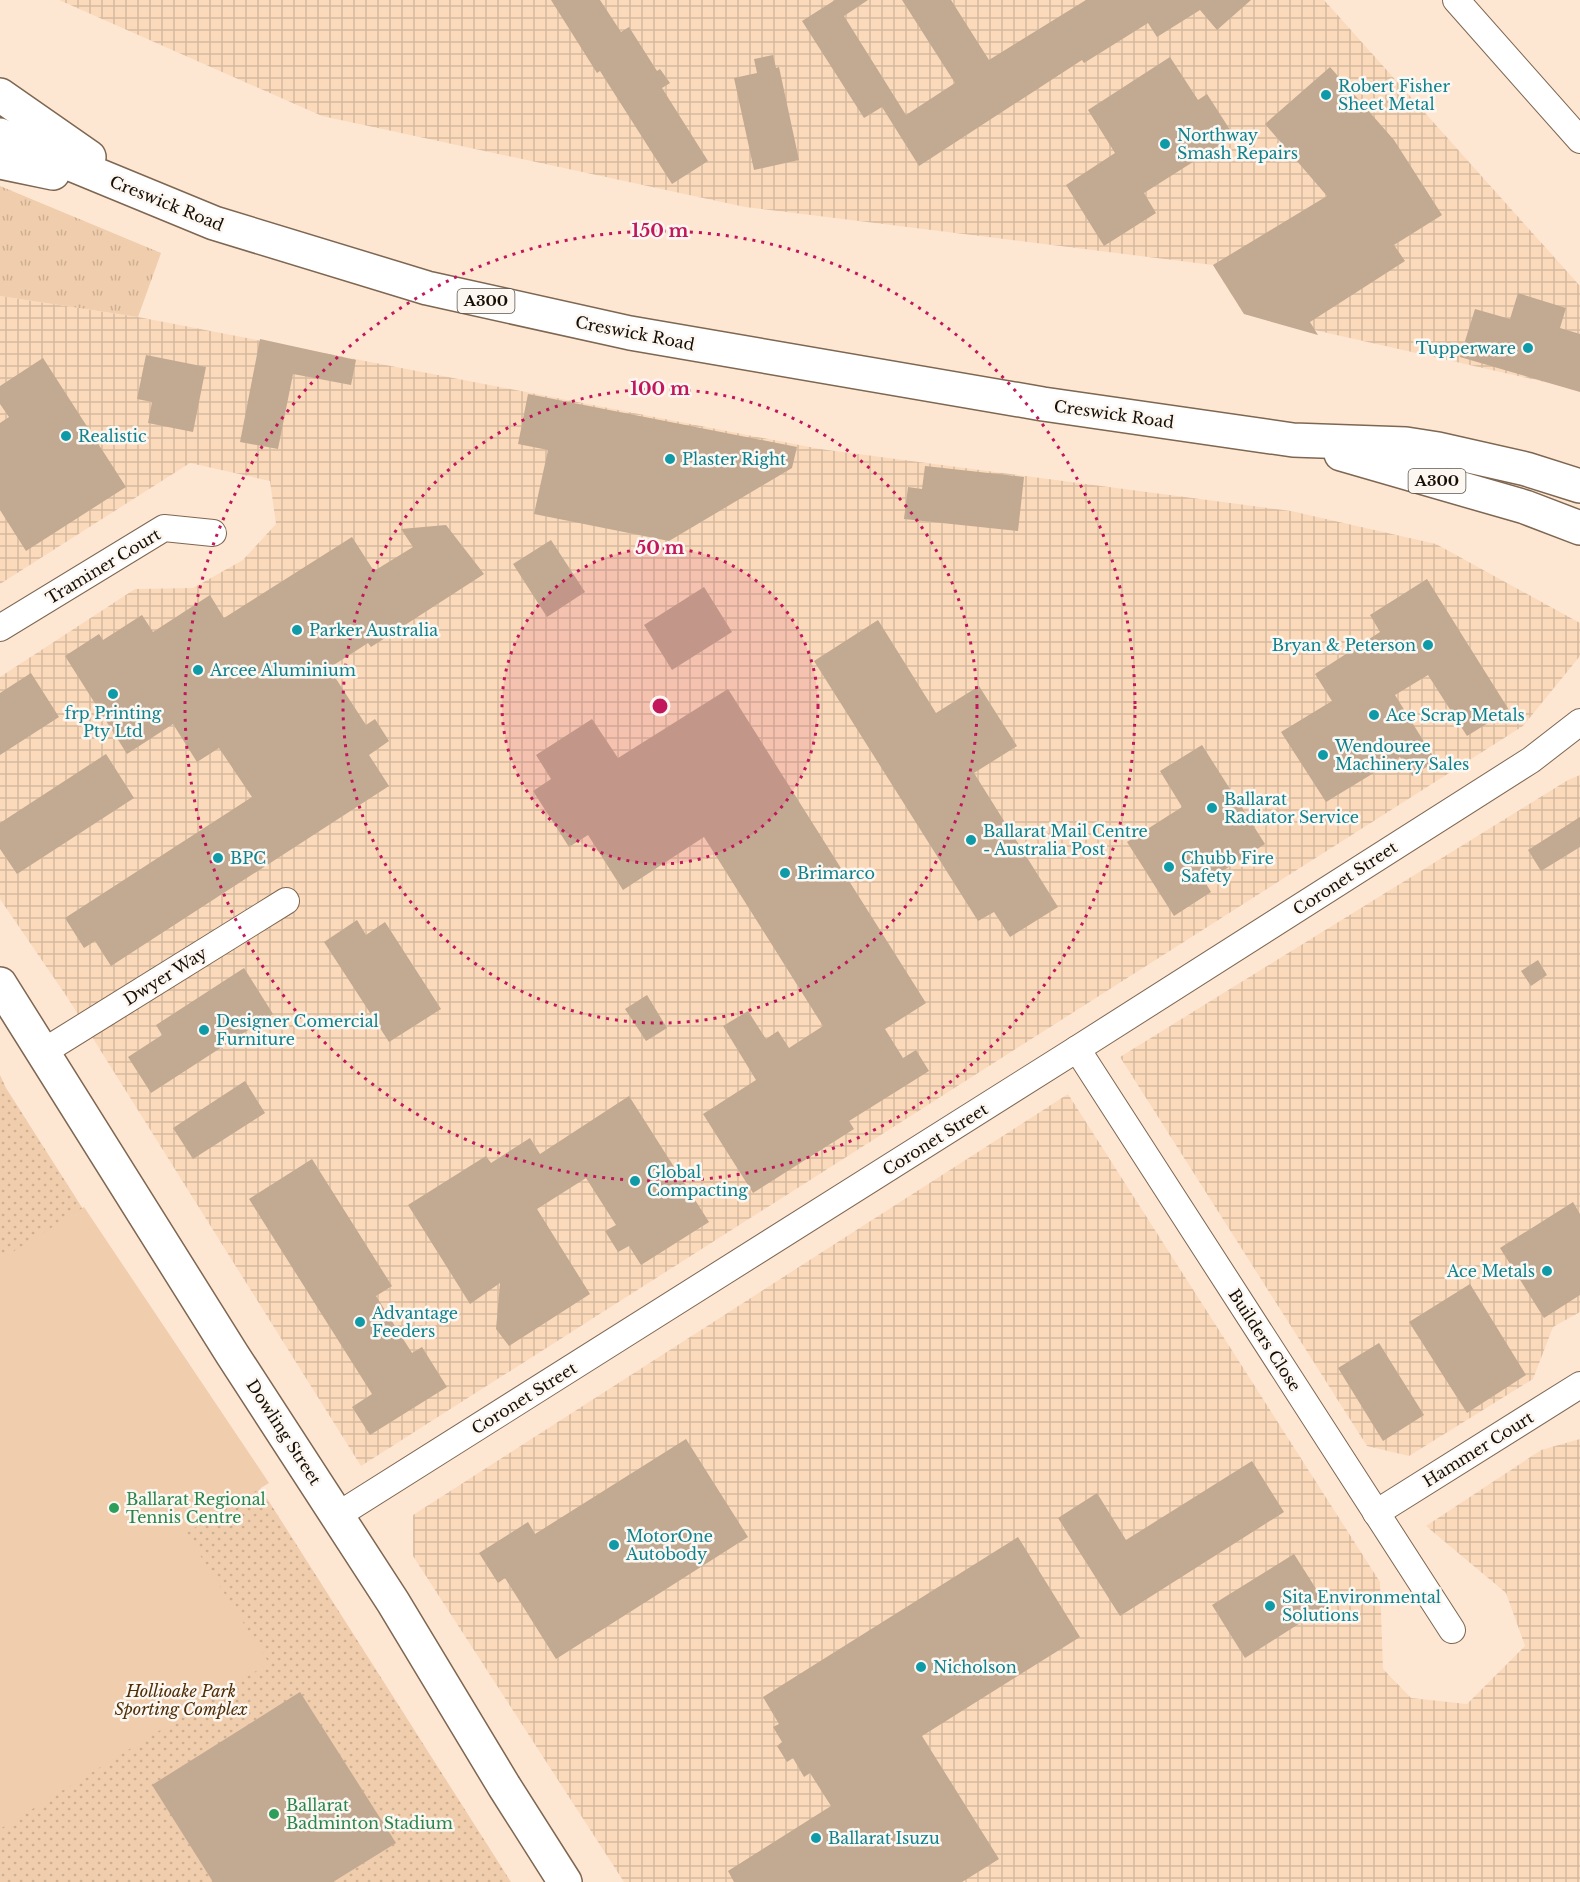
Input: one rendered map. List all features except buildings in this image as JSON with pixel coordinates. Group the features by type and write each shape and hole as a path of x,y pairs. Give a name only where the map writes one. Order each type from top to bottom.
{"main road":[{"path":"0,95 137,191"},
{"name":"Creswick Road","path":"0,135 214,223 428,288 630,333 1043,404 1293,440 1406,444 1438,449 1526,469 1580,486"},
{"path":"0,162 137,191"},
{"name":"Creswick Road","path":"1293,440 1525,507 1580,528"},
{"name":"Dowling Street","path":"0,984 232,1354 338,1515 565,1882"}],"street":[{"path":"1456,0 1580,140"},
{"name":"Traminer Court","path":"0,628 164,528 213,533"},
{"name":"Coronet Street","path":"338,1515 1531,760 1580,722"},
{"name":"Coronet Street","path":"1531,760 1580,737"},
{"name":"Dwyer Way","path":"44,1052 286,901"},
{"name":"Builders Close","path":"1077,1049 1452,1630"},
{"name":"Hammer Court","path":"1376,1513 1580,1385"}],"shaded area":[{"path":"59,0 1324,0 1580,286 1580,390 1244,314 1213,265 745,207 322,116"},
{"path":"0,296 138,317 820,449 1291,511 1436,544 1580,623 1580,656 1523,726 361,1466 67,997 0,899 0,677 135,589 193,588 243,560 276,524 270,481 190,463 0,584"},
{"path":"1580,775 1580,1312 1553,1327 1533,1379 1409,1456 1367,1446 1120,1057 1568,780"},
{"path":"1068,1094 1380,1582 1383,1669 1411,1698 1467,1704 1525,1646 1506,1593 1426,1526 1541,1450 1580,1439 1580,1882 624,1882 413,1556 413,1515"}],"green space":[{"path":"0,186 161,253 138,317 0,296"},
{"name":"Hollioake Park Sporting Complex","path":"0,1075 6,1088 511,1882 0,1882"},
{"name":"Ballarat Regional Tennis Centre","path":"84,1207 269,1483 186,1533 269,1663 0,1829 0,1260"}],"place":[{"name":"Robert Fisher Sheet Metal","path":"1326,95"},
{"name":"Northway Smash Repairs","path":"1165,144"},
{"name":"Tupperware","path":"1528,348"},
{"name":"Realistic","path":"66,436"},
{"name":"Plaster Right","path":"670,459"},
{"name":"Parker Australia","path":"297,630"},
{"name":"Bryan & Peterson","path":"1428,645"},
{"name":"Arcee Aluminium","path":"198,670"},
{"name":"frp Printing Pty Ltd","path":"113,694"},
{"name":"Ace Scrap Metals","path":"1374,715"},
{"name":"Wendouree Machinery Sales","path":"1323,755"},
{"name":"Ballarat Radiator Service","path":"1212,808"},
{"name":"Ballarat Mail Centre - Australia Post","path":"971,840"},
{"name":"BPC","path":"218,858"},
{"name":"Chubb Fire Safety","path":"1169,867"},
{"name":"Brimarco","path":"785,873"},
{"name":"Designer Comercial Furniture","path":"204,1030"},
{"name":"Global Compacting","path":"635,1181"},
{"name":"Ace Metals","path":"1547,1271"},
{"name":"Advantage Feeders","path":"360,1322"},
{"name":"Ballarat Regional Tennis Centre","path":"114,1508"},
{"name":"MotorOne Autobody","path":"614,1545"},
{"name":"Sita Environmental Solutions","path":"1270,1606"},
{"name":"Nicholson","path":"921,1667"},
{"name":"Ballarat Badminton Stadium","path":"274,1814"},
{"name":"Ballarat Isuzu","path":"816,1838"}]}
